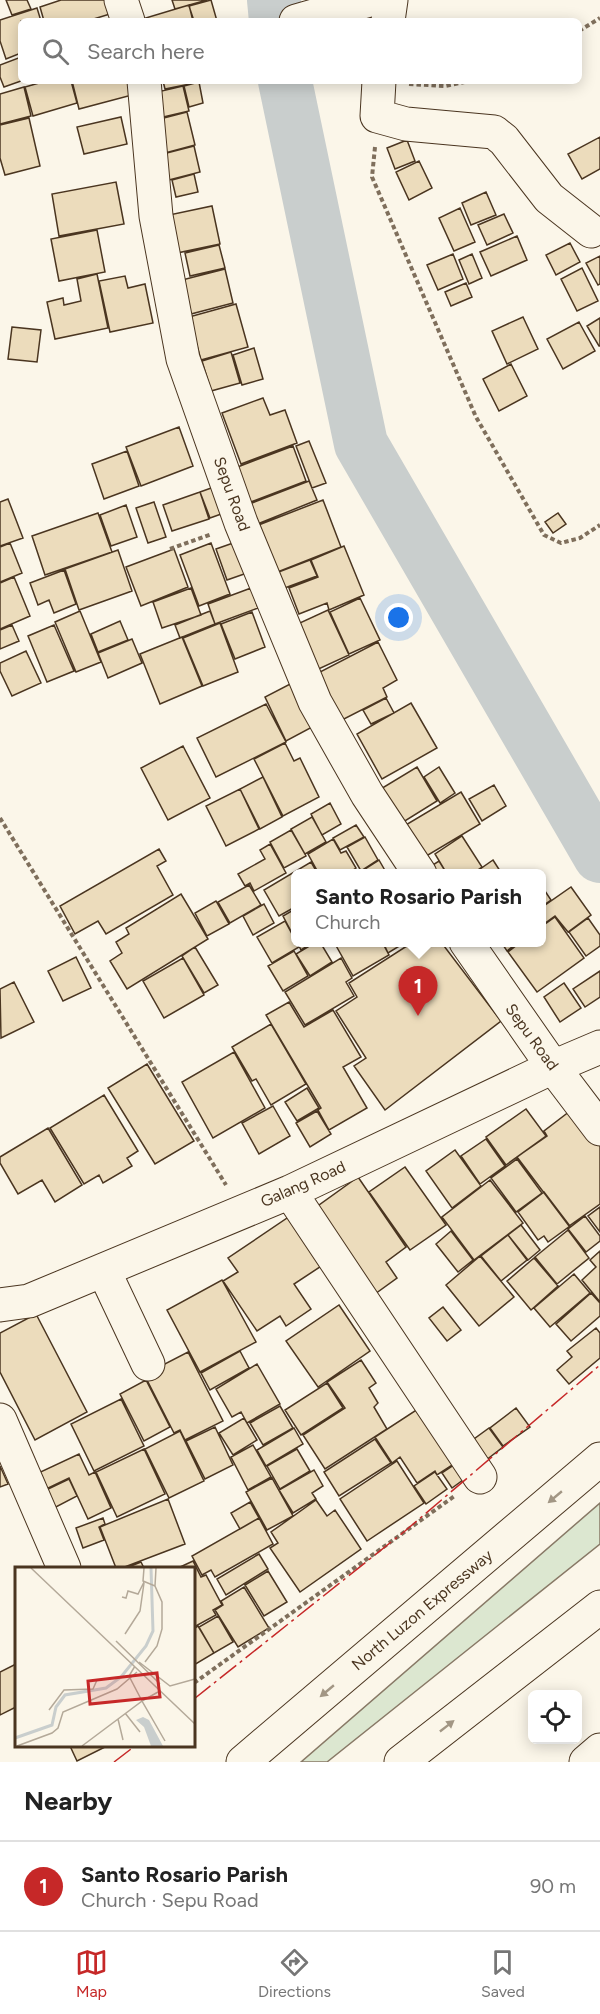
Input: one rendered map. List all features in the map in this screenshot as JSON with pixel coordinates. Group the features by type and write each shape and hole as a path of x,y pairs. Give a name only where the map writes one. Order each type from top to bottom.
{"main road":[{"path":"121,0 127,18"},
{"path":"307,18 370,0"},
{"path":"388,18 391,0"},
{"name":"Sepu Road","path":"144,84 156,216 183,359 242,523 315,702 367,794 417,869"},
{"path":"379,84 377,116 406,124 494,132 504,140 549,198 591,231"},
{"name":"Sepu Road","path":"469,947 553,1067 600,1129"},
{"name":"Galang Road","path":"0,1305 29,1301 290,1192 600,1047"},
{"path":"290,1192 480,1477"},
{"path":"104,1271 148,1364"},
{"path":"0,1420 63,1567"},
{"name":"North Luzon Expressway","path":"243,1762 600,1459"},
{"path":"401,1762 600,1607"},
{"path":"586,1762 600,1750"}],"path":[{"path":"582,29 600,18"},
{"path":"405,84 445,87 458,84"},
{"path":"377,116 372,177 476,417 544,535 561,543 580,538 600,525"},
{"path":"171,549 242,523"},
{"path":"0,818 242,1211"},
{"path":"195,1682 480,1477"}],"green space":[{"path":"600,1503 600,1544 327,1762 301,1762"}],"building":[{"path":"6,0 27,0 31,9 12,15"},
{"path":"61,0 106,0 110,14 97,18 43,18 40,7"},
{"path":"172,0 207,0 175,9"},
{"path":"211,0 216,18 193,18 189,6"},
{"path":"189,5 192,18 146,18"},
{"path":"37,8 40,18 18,18 18,54 6,59 0,41 0,20"},
{"path":"18,58 18,82 4,87 0,77 0,65"},
{"path":"36,84 72,84 77,103 33,116 25,87"},
{"path":"73,84 129,84 132,95 79,109"},
{"path":"164,84 190,84 165,89"},
{"path":"199,84 203,103 189,107 184,86"},
{"path":"183,86 189,111 159,118 153,93"},
{"path":"24,87 31,116 0,124 0,94"},
{"path":"187,112 195,145 165,153 156,120"},
{"path":"121,117 127,144 84,154 77,127"},
{"path":"29,118 40,166 5,175 0,158 0,125"},
{"path":"600,137 600,169 582,179 568,154"},
{"path":"407,140 415,161 395,169 387,148"},
{"path":"194,146 200,172 165,181 159,155"},
{"path":"419,161 432,188 409,200 396,172"},
{"path":"194,174 198,192 176,197 172,180"},
{"path":"116,182 124,224 59,236 52,194"},
{"path":"486,192 496,215 471,225 462,203"},
{"path":"212,206 220,244 177,253 169,215"},
{"path":"460,208 475,242 454,251 439,218"},
{"path":"504,214 513,233 487,245 478,225"},
{"path":"97,230 105,272 59,281 51,239"},
{"path":"517,236 527,260 491,276 480,252"},
{"path":"570,243 580,262 556,275 546,255"},
{"path":"219,245 225,268 190,276 185,253"},
{"path":"453,254 463,279 438,290 427,265"},
{"path":"472,254 482,278 469,284 459,260"},
{"path":"600,256 600,284 598,285 586,263"},
{"path":"582,268 598,301 577,311 561,279"},
{"path":"225,269 233,303 191,314 182,280"},
{"path":"97,274 108,328 55,339 47,302 63,298 64,305 81,301 77,279"},
{"path":"125,276 128,288 145,284 153,323 110,332 99,281"},
{"path":"466,283 472,297 451,306 445,292"},
{"path":"236,304 248,347 201,360 189,317"},
{"path":"523,317 538,349 507,364 492,331"},
{"path":"600,318 600,346 599,346 587,326"},
{"path":"579,322 595,351 563,369 547,339"},
{"path":"12,327 41,330 37,362 8,359"},
{"path":"254,348 263,379 242,385 233,355"},
{"path":"231,352 240,383 211,391 202,361"},
{"path":"511,364 527,396 499,411 483,379"},
{"path":"263,398 270,415 285,410 297,443 241,464 222,413"},
{"path":"179,427 193,466 141,486 126,447"},
{"path":"309,441 326,483 312,488 296,446"},
{"path":"293,446 306,481 248,503 235,468"},
{"path":"127,451 139,486 104,499 92,464"},
{"path":"309,481 317,500 255,525 247,505"},
{"path":"214,487 224,513 210,518 200,492"},
{"path":"200,492 209,519 172,531 163,505"},
{"path":"8,499 23,538 0,546 0,502"},
{"path":"323,500 341,547 275,573 256,526"},
{"path":"154,502 166,537 148,543 136,508"},
{"path":"126,505 137,537 111,546 100,515"},
{"path":"98,513 112,552 45,575 32,536"},
{"path":"558,513 566,524 553,533 545,522"},
{"path":"236,542 247,573 227,580 216,549"},
{"path":"10,543 22,573 0,582 0,547"},
{"path":"211,543 230,594 199,606 180,555"},
{"path":"344,546 364,595 329,610 327,603 299,614 289,588 318,577 311,560"},
{"path":"174,549 188,587 141,606 126,567"},
{"path":"118,550 132,591 79,610 65,569"},
{"path":"310,560 317,576 282,589 276,573"},
{"path":"64,570 76,604 54,613 49,600 38,605 30,583"},
{"path":"14,577 30,616 0,629 0,583"},
{"path":"191,588 201,615 162,628 153,602"},
{"path":"251,588 258,608 215,624 208,604"},
{"path":"360,598 380,640 349,654 330,612"},
{"path":"328,610 349,655 312,672 291,627"},
{"path":"80,611 101,662 76,672 55,622"},
{"path":"210,611 215,624 180,638 175,625"},
{"path":"252,612 265,647 235,659 221,624"},
{"path":"120,621 128,640 98,652 91,634"},
{"path":"220,623 238,672 203,686 183,638"},
{"path":"12,625 19,641 0,649 0,630"},
{"path":"54,625 74,671 47,682 28,636"},
{"path":"182,637 202,686 160,704 140,654"},
{"path":"132,639 142,663 108,678 98,653"},
{"path":"378,642 397,680 383,688 387,697 342,720 318,673"},
{"path":"26,651 41,683 12,696 0,671 0,663"},
{"path":"294,682 316,725 286,741 265,697"},
{"path":"386,698 394,713 371,724 363,710"},
{"path":"411,703 437,748 382,779 357,734"},
{"path":"266,704 286,742 216,777 197,738"},
{"path":"285,743 294,761 300,758 319,797 283,816 254,759"},
{"path":"183,746 210,798 168,820 141,768"},
{"path":"417,767 437,801 400,824 379,790"},
{"path":"439,767 455,793 440,803 424,777"},
{"path":"263,777 282,817 260,829 240,789"},
{"path":"494,785 506,806 482,821 469,799"},
{"path":"240,789 259,829 226,846 206,806"},
{"path":"461,792 480,824 418,861 399,829"},
{"path":"330,803 341,824 322,835 311,814"},
{"path":"312,817 326,842 305,854 291,829"},
{"path":"356,825 364,837 340,850 333,838"},
{"path":"291,830 306,856 284,868 270,842"},
{"path":"462,836 482,867 479,869 444,869 435,854"},
{"path":"365,837 378,860 364,869 360,869 347,847"},
{"path":"333,839 341,853 346,851 356,868 316,869 308,854"},
{"path":"270,844 286,873 254,891 250,883 245,886 238,874 265,859 260,850"},
{"path":"159,849 166,861 157,866 173,895 106,934 98,921 75,934 60,906"},
{"path":"379,860 384,869 365,869"},
{"path":"493,860 499,869 480,869"},
{"path":"439,861 444,869 427,869"},
{"path":"311,862 315,869 299,869"},
{"path":"291,874 291,909 279,916 264,890"},
{"path":"249,885 261,905 230,923 218,902"},
{"path":"571,887 591,915 568,932 555,916 546,922 546,904"},
{"path":"546,892 551,900 546,904"},
{"path":"181,894 208,939 127,989 110,961 122,953 116,942 129,934 126,928"},
{"path":"216,901 229,924 207,936 195,913"},
{"path":"264,904 274,923 253,935 243,916"},
{"path":"291,911 291,931 283,916"},
{"path":"555,917 584,958 537,992 508,952 514,947 546,947 546,923"},
{"path":"588,918 600,935 600,946 586,956 569,932"},
{"path":"285,921 291,932 291,947 299,947 272,963 257,937"},
{"path":"195,947 218,985 204,993 182,956"},
{"path":"308,947 323,947 332,962 310,976 296,954"},
{"path":"337,947 385,947 389,955 353,976"},
{"path":"385,947 398,947 388,953"},
{"path":"405,947 445,947 501,1021 385,1110 354,1066 366,1058 336,1011 357,997 349,983"},
{"path":"294,951 308,976 283,991 268,966"},
{"path":"76,957 91,988 63,1001 48,971"},
{"path":"183,958 204,995 164,1018 143,981"},
{"path":"341,958 352,978 346,982 354,996 305,1025 285,992"},
{"path":"600,971 600,997 585,1007 573,989"},
{"path":"14,982 34,1022 1,1038 0,989"},
{"path":"564,983 581,1008 560,1022 544,997"},
{"path":"289,1002 304,1027 333,1010 361,1057 343,1067 367,1108 329,1130 318,1110 321,1108 266,1015"},
{"path":"271,1024 306,1084 271,1105 256,1079 252,1081 232,1047"},
{"path":"234,1052 265,1108 213,1138 182,1082"},
{"path":"147,1064 194,1141 155,1164 108,1088"},
{"path":"307,1088 319,1108 297,1121 285,1102"},
{"path":"104,1095 138,1151 127,1158 132,1166 103,1183 99,1175 84,1184 50,1128"},
{"path":"273,1106 290,1136 259,1154 242,1123"},
{"path":"574,1108 600,1144 600,1204 569,1226 517,1157 547,1136 544,1131"},
{"path":"526,1109 546,1136 506,1165 486,1137"},
{"path":"317,1111 331,1134 310,1147 296,1123"},
{"path":"48,1128 82,1185 55,1202 42,1180 18,1194 0,1163 0,1157"},
{"path":"486,1139 505,1166 480,1184 461,1156"},
{"path":"455,1150 481,1186 452,1208 426,1171"},
{"path":"517,1159 542,1193 516,1212 491,1178"},
{"path":"405,1167 446,1225 410,1250 369,1192"},
{"path":"358,1177 406,1247 386,1262 397,1278 368,1299 308,1213"},
{"path":"490,1180 523,1223 474,1260 442,1217"},
{"path":"544,1192 570,1226 548,1242 544,1236 538,1240 518,1212"},
{"path":"600,1207 600,1232 588,1216"},
{"path":"296,1212 329,1261 294,1284 311,1309 286,1326 280,1316 257,1331 223,1281 238,1272 228,1258"},
{"path":"585,1216 600,1236 600,1241 586,1252 568,1229"},
{"path":"521,1225 540,1250 528,1260 508,1235"},
{"path":"568,1230 589,1258 557,1284 535,1257"},
{"path":"451,1231 473,1260 458,1272 436,1244"},
{"path":"508,1235 527,1260 501,1281 481,1256"},
{"path":"600,1251 600,1302 582,1280 596,1267 590,1260"},
{"path":"480,1256 514,1297 479,1326 446,1285"},
{"path":"534,1258 558,1286 531,1310 507,1281"},
{"path":"574,1274 590,1293 550,1327 534,1308"},
{"path":"222,1280 256,1342 200,1372 167,1310"},
{"path":"591,1293 600,1303 600,1316 571,1341 556,1324"},
{"path":"339,1305 370,1351 318,1387 286,1341"},
{"path":"443,1307 461,1330 447,1341 429,1318"},
{"path":"36,1314 87,1412 35,1440 0,1372 0,1333"},
{"path":"596,1328 600,1333 600,1358 569,1384 557,1370 572,1357 567,1351"},
{"path":"240,1351 249,1368 210,1390 201,1373"},
{"path":"188,1352 223,1421 185,1440 180,1430 174,1433 147,1380 158,1375 155,1369"},
{"path":"361,1360 376,1383 369,1388 378,1403 374,1407 387,1429 325,1469 303,1435 345,1408 327,1382"},
{"path":"257,1364 280,1404 247,1423 241,1412 232,1417 216,1389"},
{"path":"146,1380 170,1427 144,1441 120,1394"},
{"path":"327,1383 343,1408 301,1435 285,1410"},
{"path":"121,1399 144,1446 94,1471 71,1424"},
{"path":"424,1405 460,1460 437,1475 435,1471 417,1483 400,1457 392,1463 375,1437"},
{"path":"280,1406 293,1428 263,1445 250,1423"},
{"path":"516,1408 530,1427 503,1446 490,1428"},
{"path":"244,1418 257,1440 233,1455 219,1433"},
{"path":"215,1427 233,1465 205,1479 186,1441"},
{"path":"294,1428 303,1444 266,1466 257,1450"},
{"path":"489,1428 503,1447 477,1467 463,1447"},
{"path":"180,1431 204,1481 169,1498 145,1449"},
{"path":"375,1439 391,1463 339,1496 324,1472"},
{"path":"253,1445 271,1477 248,1490 231,1457"},
{"path":"144,1449 165,1494 117,1517 96,1472"},
{"path":"297,1449 310,1471 280,1489 267,1466"},
{"path":"79,1454 89,1475 95,1472 111,1508 88,1519 69,1478 42,1491 34,1475"},
{"path":"397,1461 424,1503 367,1541 340,1499"},
{"path":"457,1463 467,1477 452,1488 442,1473"},
{"path":"0,1466 8,1484 0,1487"},
{"path":"314,1470 323,1486 312,1493 316,1499 293,1513 279,1490"},
{"path":"435,1472 447,1489 426,1504 414,1486"},
{"path":"272,1478 293,1516 267,1530 246,1492"},
{"path":"69,1479 77,1496 54,1508 46,1490"},
{"path":"168,1499 185,1544 125,1567 116,1567 100,1527"},
{"path":"316,1500 327,1516 335,1510 361,1549 300,1592 270,1548 278,1543 271,1532"},
{"path":"250,1502 259,1518 240,1529 231,1513"},
{"path":"103,1518 105,1524 99,1527 104,1540 83,1548 76,1528"},
{"path":"259,1518 273,1544 215,1577 211,1570 202,1575 192,1556"},
{"path":"259,1554 268,1569 226,1595 217,1579"},
{"path":"193,1561 201,1577 206,1575 222,1605 213,1610 216,1615 195,1626 195,1567 180,1567"},
{"path":"141,1562 144,1567 128,1567"},
{"path":"268,1571 287,1602 264,1616 245,1585"},
{"path":"244,1587 269,1628 238,1647 215,1610 223,1605 221,1601"},
{"path":"218,1616 233,1642 214,1653 199,1627"},
{"path":"198,1626 214,1653 195,1664 195,1628"},
{"path":"15,1664 15,1708 0,1715 0,1672"},
{"path":"70,1747 105,1747 77,1761"}],"waterway":[{"path":"274,0 276,18"},
{"path":"286,84 361,444 600,856"}],"power":[{"path":"195,1698 405,1531 600,1365"},
{"path":"114,1762 134,1747"}],"place":[{"name":"Santo Rosario Parish","path":"418,1016"}]}
